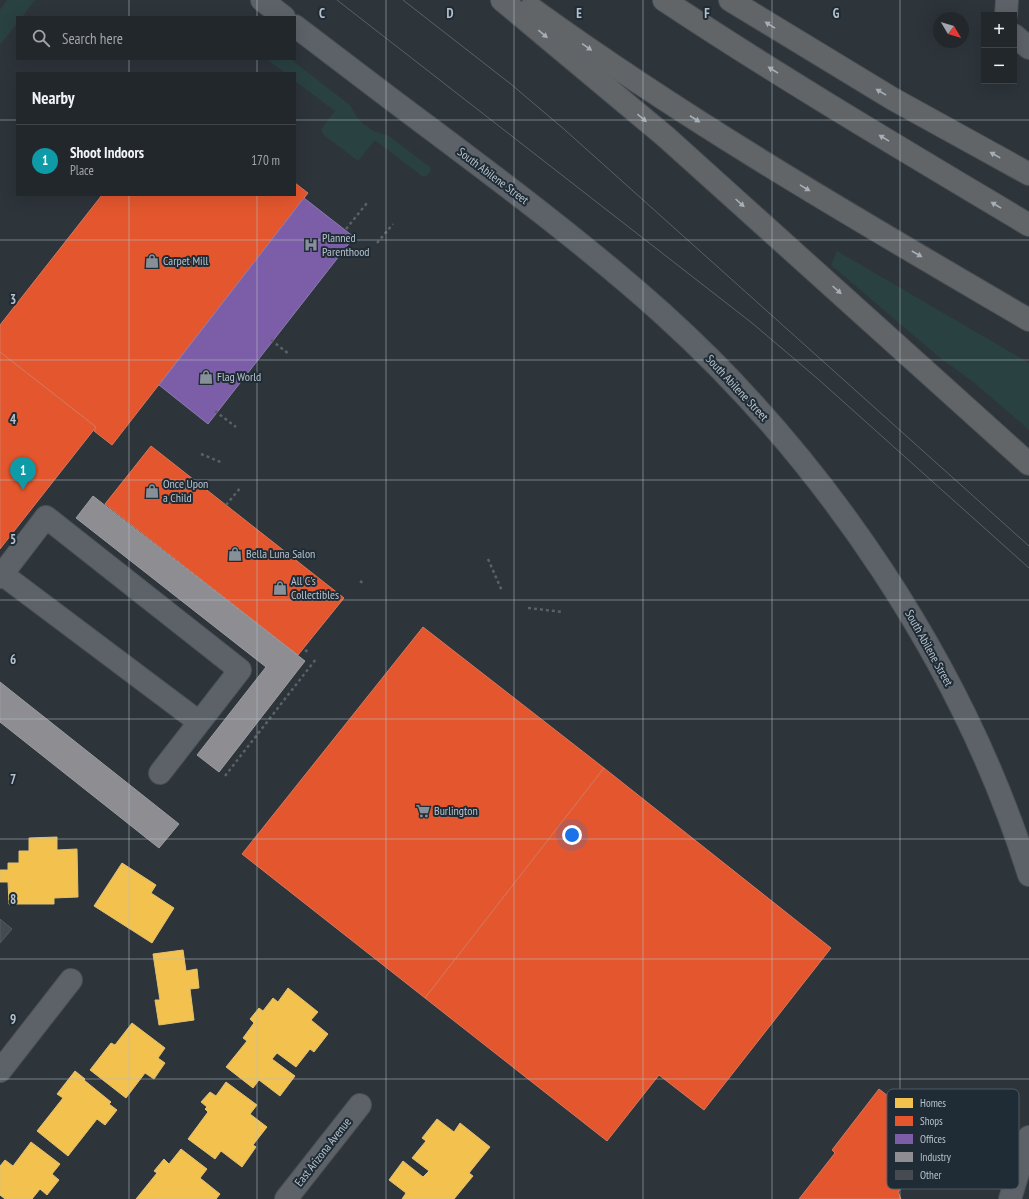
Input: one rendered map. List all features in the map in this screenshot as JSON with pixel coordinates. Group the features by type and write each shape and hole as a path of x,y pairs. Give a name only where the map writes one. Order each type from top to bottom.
{"highway":[{"path":"502,0 666,138 1029,464"},
{"path":"520,0 661,98 734,144 858,220 1029,320"},
{"path":"664,0 830,106 1029,225"},
{"path":"730,0 893,99 1029,174"}],"street":[{"path":"262,0 283,16"},
{"path":"1006,12 1007,0"},
{"name":"South Abilene Street","path":"296,27 554,222 619,276 664,315 691,341 745,395 770,423 828,494 885,575 919,629 955,696 981,749 1005,806 1029,875"},
{"path":"1017,38 1029,48"},
{"path":"160,773 240,670 46,516 1,575 199,722"},
{"path":"0,1071 71,980"},
{"name":"East Arizona Avenue","path":"286,1199 360,1106"},
{"path":"1019,1170 1029,1137"},
{"path":"1010,1199 1013,1189"}],"path":[{"path":"346,229 367,203"},
{"path":"377,243 393,224"},
{"path":"271,340 289,354"},
{"path":"215,411 236,427"},
{"path":"201,454 223,463"},
{"path":"226,505 241,487"},
{"path":"488,559 502,591"},
{"path":"360,581 364,584"},
{"path":"528,608 563,612"},
{"path":"225,776 316,659"}],"green space":[{"path":"7,0 35,0 23,16 16,16 16,24 0,45 0,10"},
{"path":"268,60 291,60 350,105 363,124 374,131 389,136 431,168 428,174 423,177 375,140 358,161 322,132 322,128 335,111 296,82 296,72 284,72"},
{"path":"837,251 1029,363 1029,430 972,381 940,358 831,265"}],"building: Homes":[{"path":"57,837 57,850 77,849 78,897 54,898 54,904 9,904 8,882 0,882 0,870 8,870 8,863 19,863 19,851 29,851 29,838"},
{"path":"122,863 156,885 151,893 174,908 152,943 94,906"},
{"path":"183,950 186,971 197,969 199,988 190,989 194,1020 159,1025 155,1000 160,1000 153,954"},
{"path":"288,988 318,1012 311,1020 328,1034 314,1052 310,1049 296,1067 277,1053 272,1059 295,1076 280,1096 259,1080 253,1088 226,1067 247,1041 243,1038 254,1023 250,1019 259,1008 263,1011 273,998 278,1002"},
{"path":"132,1023 165,1048 158,1058 165,1063 154,1079 145,1073 126,1098 90,1070 111,1043 115,1045"},
{"path":"75,1071 111,1102 109,1104 117,1110 105,1125 97,1119 68,1156 37,1131 63,1098 57,1094"},
{"path":"226,1082 257,1105 250,1114 267,1127 253,1145 256,1147 242,1167 221,1151 215,1159 188,1139 208,1112 205,1109 207,1107 201,1102 210,1092 216,1096"},
{"path":"437,1119 454,1132 460,1123 490,1147 469,1173 473,1176 454,1199 402,1199 406,1193 389,1180 403,1161 423,1177 429,1171 412,1158 426,1141 422,1138"},
{"path":"31,1142 60,1164 52,1174 59,1180 47,1195 40,1189 32,1199 5,1199 0,1195 0,1166 5,1160 13,1166"},
{"path":"181,1149 207,1169 200,1178 220,1194 216,1199 136,1199 157,1173 154,1171 164,1159 169,1164"}],"building: Shops":[{"name":"Carpet Mill","path":"296,184 308,193 112,445 94,431 96,427 0,352 0,325 101,196 296,196"},
{"path":"0,352 96,427 0,549"},
{"path":"151,446 344,598 298,655 105,504"},
{"name":"Burlington","path":"423,627 604,768 425,998 242,854"},
{"path":"604,768 831,948 704,1110 659,1075 607,1141 425,998"},
{"path":"879,1089 887,1095 887,1189 900,1189 898,1192 901,1199 799,1199 835,1153 832,1150"}],"building: Offices":[{"path":"304,198 354,237 208,424 159,385"}],"building: Industry":[{"path":"93,496 305,661 219,772 197,755 266,667 76,518"},
{"path":"0,682 179,824 159,848 0,722"}],"building: Other":[{"path":"0,919 12,929 0,943"}],"tram line":[{"path":"337,0 752,323 818,379 1029,568"},
{"path":"403,0 512,85 565,130 1029,546"}],"place":[{"name":"Planned Parenthood","path":"311,245"},
{"name":"Carpet Mill","path":"152,261"},
{"name":"Flag World","path":"206,377"},
{"name":"Shoot Indoors","path":"23,490"},
{"name":"Once Upon a Child","path":"152,491"},
{"name":"Bella Luna Salon","path":"235,554"},
{"name":"All C's Collectibles","path":"280,588"},
{"name":"Burlington","path":"423,811"}]}
